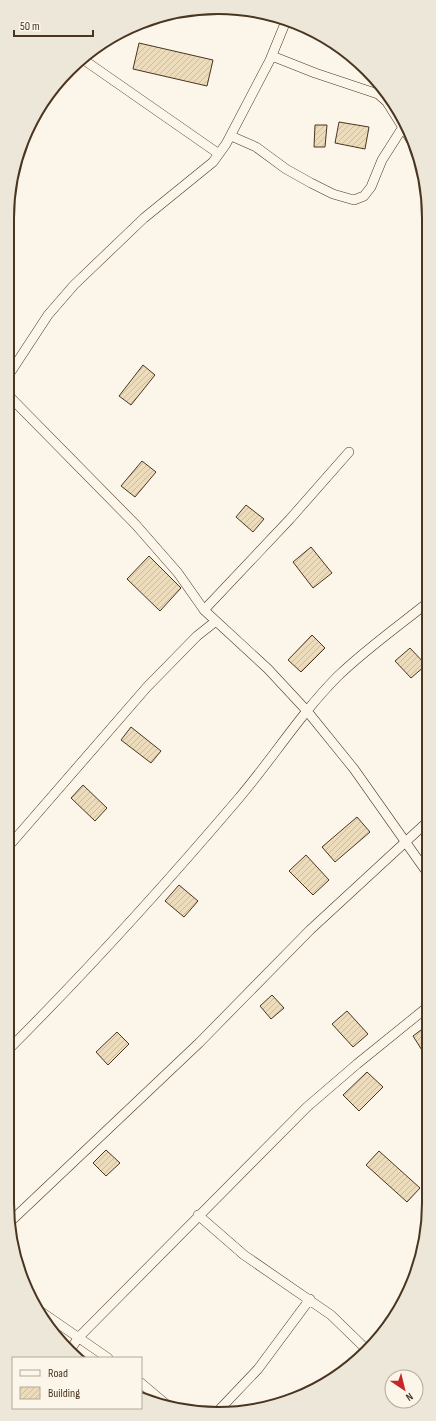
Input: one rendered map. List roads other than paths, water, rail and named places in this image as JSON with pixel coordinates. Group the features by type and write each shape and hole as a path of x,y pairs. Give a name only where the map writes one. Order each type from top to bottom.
{"street":[{"path":"14,367 48,315 74,285 144,218 214,162 230,136 272,56 284,25"},
{"path":"272,56 315,73 378,94 384,99"},
{"path":"87,62 219,154"},
{"path":"230,136 256,147 286,169 311,183 333,194 354,200 364,196 371,187 382,160 402,129"},
{"path":"14,401 136,525 178,573 204,610 268,669 306,711 354,769 422,865"},
{"path":"204,610 285,524 349,452"},
{"path":"14,1044 62,996 192,851 240,796 306,711 339,676 422,607"},
{"path":"14,840 148,687 197,636 216,621"},
{"path":"14,1218 199,1043 310,930 422,827"},
{"path":"73,1346 79,1337 165,1251 198,1215 307,1107 422,1011"},
{"path":"198,1215 244,1255 310,1299 331,1315 363,1346"},
{"path":"222,1407 258,1368 310,1299"},
{"path":"49,1318 107,1357"},
{"path":"142,1384 159,1398"}]}
